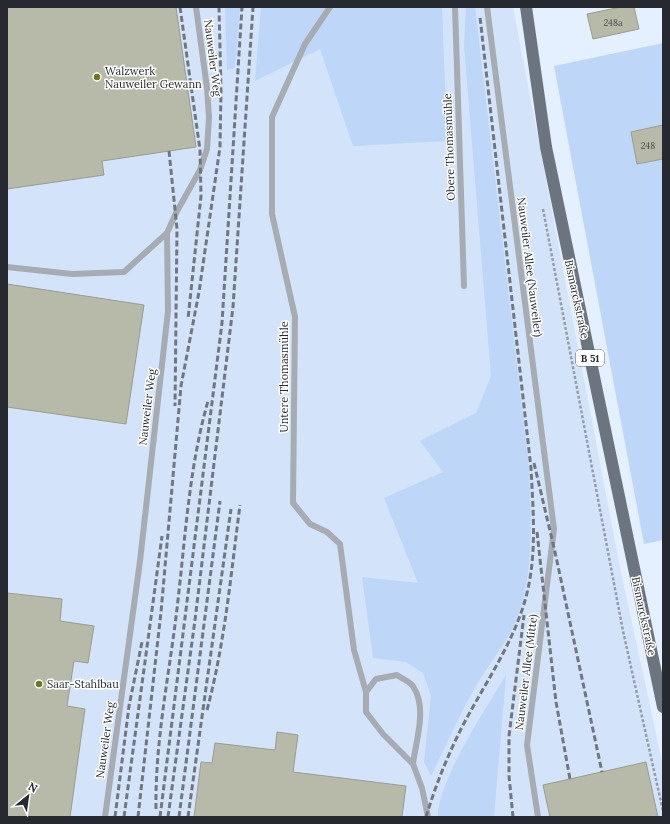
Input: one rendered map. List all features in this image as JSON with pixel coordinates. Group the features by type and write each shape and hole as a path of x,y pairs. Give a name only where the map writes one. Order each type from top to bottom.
{"main road":[{"name":"Bismarckstraße","path":"526,7 546,147 663,707"}],"lane":[{"name":"Nauweiler Weg","path":"105,817 140,560 168,311 167,232 200,170 207,149 209,117 207,88 196,7"},
{"name":"Untere Thomasmühle","path":"330,7 305,44 272,117 272,214 295,316 293,503 310,524 327,532 340,544 354,650 366,692 366,712 383,734 413,764"},
{"name":"Obere Thomasmühle","path":"455,7 464,286"},
{"name":"Nauweiler Allee (Nauweiler)","path":"487,7 554,529"},
{"path":"7,267 72,274 124,272 167,232"},
{"name":"Nauweiler Allee (Mitte)","path":"538,817 527,745 554,529"},
{"path":"366,692 376,679 397,675 414,686 420,701 420,721 413,764 422,788 428,817"}],"path":[{"path":"542,202 622,631 663,811"}],"shaded area":[{"path":"7,7 513,7 619,563 663,766 663,817 7,817"},
{"path":"225,7 240,7 235,68 227,70"},
{"path":"261,7 442,7 447,141 353,146 320,49 255,81"},
{"path":"466,7 475,7 529,467 531,526 529,564 526,584 516,621 508,637 470,697 431,776 424,762 431,696 423,673 406,662 373,658 362,577 418,583 384,498 443,472 420,441 476,413 491,376 464,45"},
{"path":"663,43 663,540 644,544 554,66"},
{"path":"506,675 494,817 438,817 445,785 454,765 476,724"}],"building":[{"name":"Walzwerk Nauweiler Gewann","path":"7,7 176,7 196,147 102,161 104,175 7,189"},
{"path":"621,7 634,7 639,29 593,39 587,14"},
{"path":"663,125 663,159 637,164 631,132"},
{"path":"7,284 144,305 126,424 7,407"},
{"name":"Saar-Stahlbau","path":"7,593 62,599 60,621 94,626 88,663 74,661 67,706 85,709 70,817 7,817"},
{"path":"277,732 298,735 293,772 406,786 402,817 194,817 201,762 212,763 215,743 275,750"},
{"path":"646,762 658,817 550,817 543,785"}],"railway":[{"path":"180,7 200,150 201,196 188,319"},
{"path":"138,817 161,612 181,386 199,292 220,147 221,90 219,7"},
{"path":"160,817 222,323 242,7"},
{"path":"168,817 195,620 233,307 253,7"},
{"path":"426,817 446,761 470,712 515,629 527,593 532,562 533,515 531,468 480,17"},
{"path":"169,151 177,229 175,406"},
{"path":"156,809 156,785 160,737 176,617 191,481 201,427 208,401"},
{"path":"534,463 555,552 602,772"},
{"path":"179,817 220,501"},
{"path":"207,710 223,634 240,505"},
{"path":"188,817 231,509"},
{"path":"537,532 556,702 570,779"},
{"path":"124,817 162,536"},
{"path":"513,817 509,776 509,736 524,615"},
{"path":"115,817 129,706 142,642"}],"place":[{"name":"Walzwerk Nauweiler Gewann","path":"97,77"},
{"name":"Saar-Stahlbau","path":"39,684"}]}
